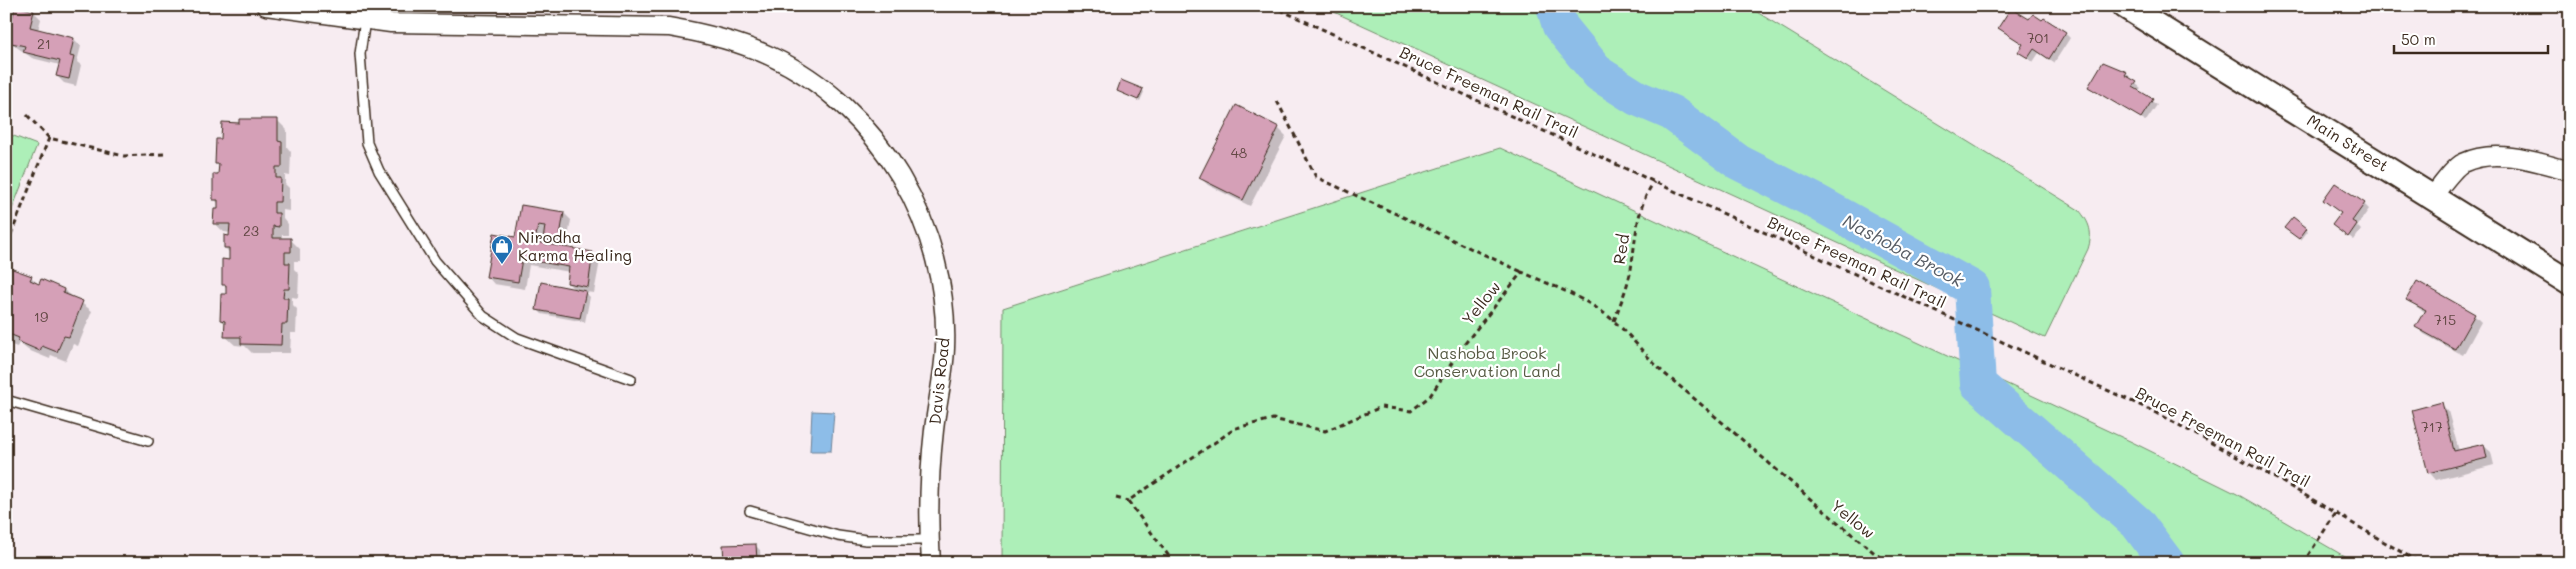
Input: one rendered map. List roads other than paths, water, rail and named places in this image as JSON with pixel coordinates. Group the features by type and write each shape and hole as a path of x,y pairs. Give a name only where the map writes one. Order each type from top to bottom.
{"main road":[{"name":"Main Street","path":"2125,6 2570,283"}],"street":[{"name":"Davis Road","path":"266,6 391,23 668,26 704,33 771,57 802,75 831,96 858,120 881,147 901,177 918,209 930,243 939,278 944,313 945,349 934,432 930,540 931,563"},
{"path":"2432,197 2462,163 2486,157 2519,157 2570,171"}],"lane":[{"path":"365,20 360,54 367,143 379,170 435,261 484,316 517,338 631,379"},
{"path":"6,400 148,441"},
{"path":"750,511 838,536 866,540 930,540"}],"water":[{"path":"812,411 834,412 831,451 810,451"}],"waterway":[{"name":"Nashoba Brook","path":"1554,6 1560,26 1599,74 1637,98 1672,113 1738,162 1811,199 1972,288 1978,384 2137,523 2167,563"}],"place":[{"name":"Nirodha Karma Healing","path":"502,265"}],"park label":[{"name":"Nashoba Brook Conservation Land","path":"1487,362"}]}
